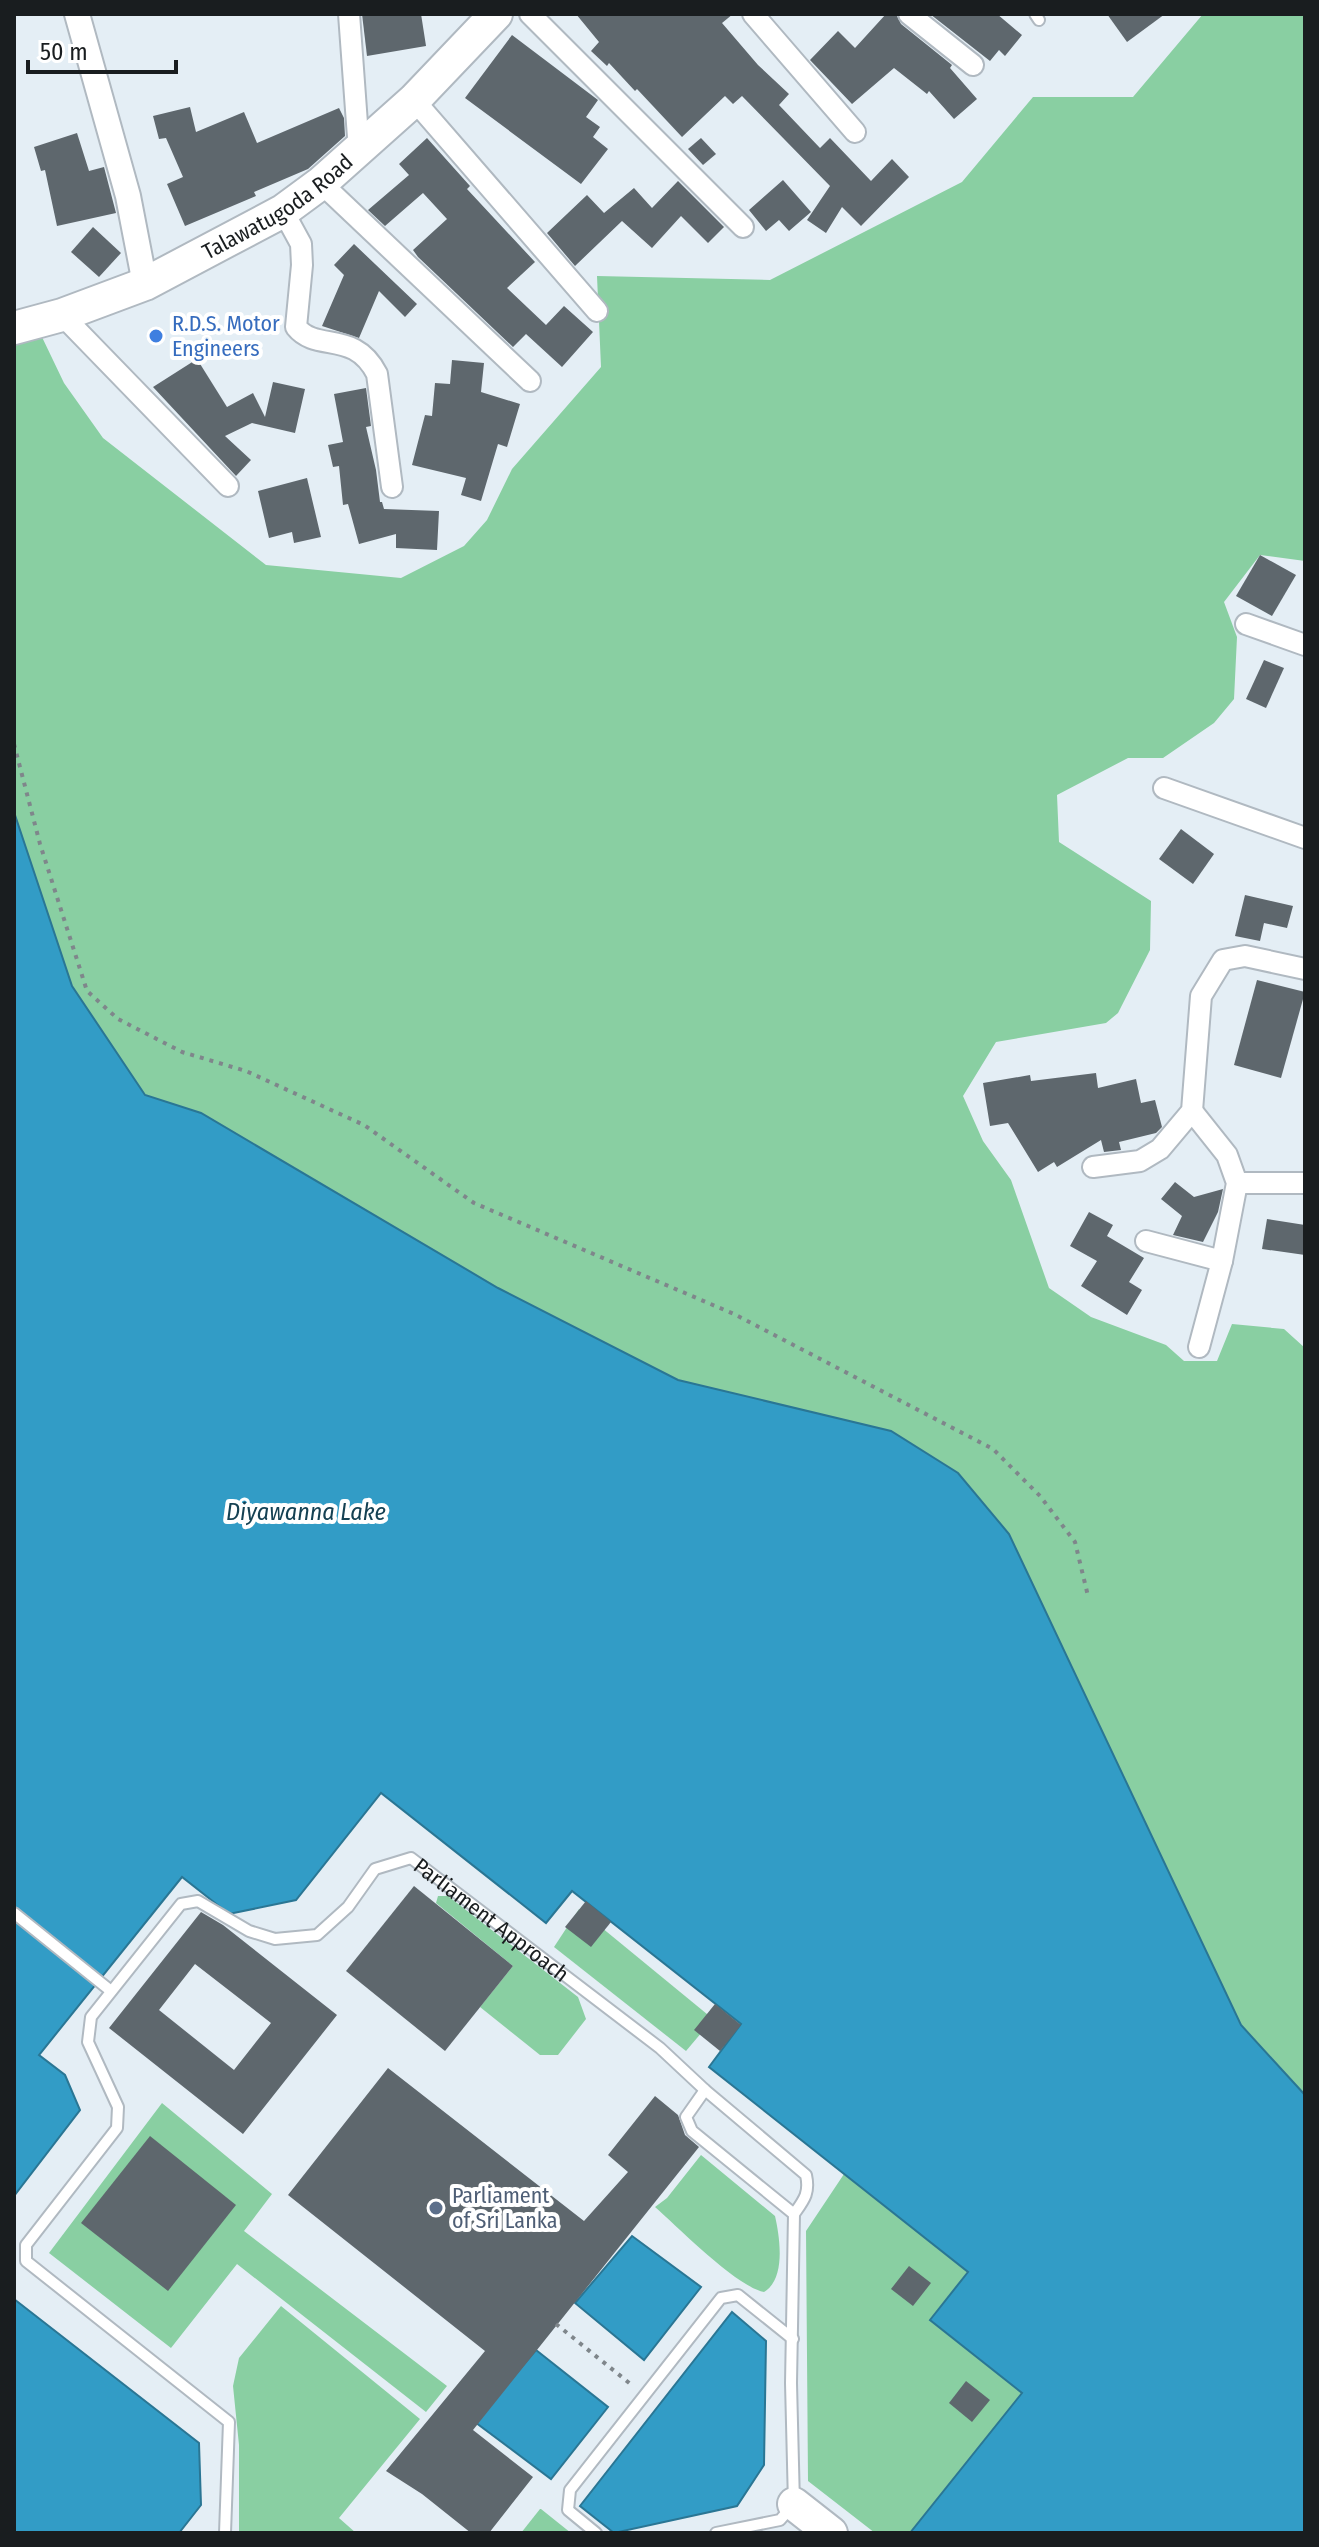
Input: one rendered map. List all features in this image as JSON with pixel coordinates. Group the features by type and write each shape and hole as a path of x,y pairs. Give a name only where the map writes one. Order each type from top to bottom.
{"main road":[{"name":"Talawatugoda Road","path":"14,328 62,315 145,284 283,211 359,151 414,100 496,14"},
{"path":"790,2519 831,2533"}],"street":[{"path":"77,14 128,196 145,284"},
{"path":"349,14 359,151"},
{"path":"530,14 743,227"},
{"path":"753,14 855,132"},
{"path":"909,14 973,65"},
{"path":"414,100 597,311"},
{"path":"321,183 530,381"},
{"path":"283,211 301,244 296,327 302,334 356,348 369,359 377,374 392,487"},
{"path":"62,315 228,486"},
{"path":"1246,624 1305,645"},
{"path":"1164,788 1305,838"},
{"path":"1093,1167 1140,1161 1160,1149 1192,1111 1201,996 1223,960 1245,956 1305,969"},
{"path":"1192,1111 1227,1155 1237,1183 1222,1261 1199,1347"},
{"path":"1237,1183 1305,1183"},
{"path":"1146,1241 1222,1261"}],"lane":[{"name":"Parliament Approach","path":"225,2533 229,2422 26,2261 26,2245 117,2128 118,2107 88,2042 91,2017 181,1904 198,1901 249,1931 275,1939 317,1935 348,1907 375,1869 411,1858 604,2003 806,2175 809,2189 794,2214 790,2519"},
{"path":"14,1913 111,1991"},
{"path":"705,2090 686,2117 692,2131 794,2214"},
{"path":"596,2533 568,2510 570,2490 721,2298 738,2295 793,2339"},
{"path":"716,2533 790,2519"}],"path":[{"path":"14,744 40,844 87,991 118,1019 182,1052 246,1071 364,1125 474,1203 734,1314 993,1449 1040,1496 1075,1542 1088,1596"},
{"path":"556,2324 645,2395"}],"green space":[{"path":"1203,14 1305,14 1305,561 1260,555 1224,602 1237,637 1234,699 1214,723 1163,758 1128,758 1057,795 1059,842 1151,901 1150,950 1118,1013 1106,1023 996,1042 963,1096 983,1141 1011,1180 1049,1288 1091,1317 1166,1345 1184,1361 1217,1361 1232,1324 1284,1329 1305,1348 1305,2095 1241,2025 1009,1534 958,1473 891,1431 678,1380 498,1288 201,1113 145,1095 72,986 14,812 14,343 41,335 64,383 103,438 266,565 401,578 464,546 487,520 512,469 601,367 597,276 770,280 962,182 1033,97 1133,97"},
{"path":"438,1896 448,1896 578,1997 586,2019 558,2055 540,2055 480,2007 513,1966 436,1903"},
{"path":"579,1909 713,2019 686,2051 554,1947"},
{"path":"162,2103 272,2194 244,2231 447,2386 426,2412 237,2264 171,2348 49,2253"},
{"path":"701,2155 775,2216 780,2257 776,2278 764,2292 739,2280 655,2207 667,2198"},
{"path":"844,2174 968,2272 931,2320 1023,2393 910,2533 875,2533 808,2481 806,2231"},
{"path":"281,2306 420,2419 339,2518 356,2533 239,2533 239,2445 233,2386 239,2358"},
{"path":"541,2509 571,2533 521,2533"}],"water":[{"name":"Diyawanna Lake","path":"14,812 72,986 145,1095 201,1113 498,1288 678,1380 891,1431 958,1473 1009,1534 1241,2025 1305,2095 1305,2533 910,2533 1022,2393 930,2320 968,2272 709,2067 741,2024 572,1891 546,1923 381,1793 296,1900 229,1914 182,1877 39,2055 65,2075 80,2110 14,2196"},
{"path":"632,2236 701,2287 644,2360 575,2303"},
{"path":"14,2299 199,2443 201,2505 179,2533 14,2533"},
{"path":"732,2312 766,2341 764,2465 737,2506 614,2533 580,2506"},
{"path":"536,2350 608,2407 551,2479 475,2422"}],"building":[{"path":"362,14 421,14 426,46 367,56"},
{"path":"576,14 733,14 722,23 758,65 789,94 779,105 820,148 830,138 871,181 892,159 909,177 861,226 842,207 826,233 807,220 830,186 742,96 733,104 725,96 682,137 637,89 635,91 609,63 607,66 591,51 599,42"},
{"path":"886,14 896,14 901,24 952,65 950,68 977,99 954,119 929,91 927,94 894,68 852,104 810,60 838,31 855,48"},
{"path":"930,14 997,14 1022,35 1005,56 999,50 990,61"},
{"path":"1107,14 1165,14 1127,42"},
{"path":"512,35 598,100 586,117 600,127 593,137 608,149 581,184 465,98"},
{"path":"190,107 196,132 244,112 257,143 339,108 344,118 345,136 308,169 254,192 256,196 185,226 167,184 183,177 166,138 159,139 153,116"},
{"path":"77,133 89,171 104,167 116,213 57,226 45,170 41,171 34,147"},
{"path":"427,138 470,186 467,189 535,262 507,288 546,325 564,306 593,332 562,367 526,334 513,347 418,257 413,250 447,219 423,193 385,226 368,210 409,175 399,164"},
{"path":"701,138 716,154 703,165 688,149"},
{"path":"783,180 811,212 789,231 779,220 766,231 749,210"},
{"path":"678,181 724,227 708,243 681,216 652,248 622,221 575,266 547,233 587,195 604,213 634,188 652,208"},
{"path":"93,227 121,253 99,277 71,252"},
{"path":"354,244 417,304 405,317 379,291 359,338 322,326 344,275 334,265"},
{"path":"197,359 227,407 253,393 265,417 273,382 305,389 295,433 252,423 225,436 251,460 236,476 153,387"},
{"path":"452,360 484,363 481,392 520,404 507,447 498,444 481,501 461,495 466,478 412,465 425,415 432,416 435,383 450,384"},
{"path":"366,388 371,426 366,427 380,502 384,509 439,511 437,550 396,548 396,534 359,544 348,504 343,505 339,466 333,467 328,445 343,442 334,394"},
{"path":"307,478 321,537 294,543 292,532 269,538 258,491"},
{"path":"1260,555 1296,575 1272,616 1236,596"},
{"path":"1264,660 1284,668 1266,708 1246,699"},
{"path":"1181,829 1214,854 1193,884 1159,859"},
{"path":"1245,895 1293,906 1287,928 1264,923 1260,941 1235,936"},
{"path":"1257,980 1305,992 1281,1078 1234,1065"},
{"path":"1096,1073 1098,1088 1136,1079 1141,1103 1155,1100 1162,1127 1156,1133 1119,1142 1121,1150 1104,1152 1101,1140 1057,1167 1054,1162 1038,1172 1008,1123 990,1126 983,1083 1030,1075 1031,1081"},
{"path":"1175,1182 1194,1197 1223,1189 1218,1212 1203,1242 1173,1235 1182,1216 1161,1199"},
{"path":"1089,1212 1113,1225 1107,1236 1144,1258 1129,1282 1142,1290 1127,1315 1081,1286 1097,1261 1070,1246"},
{"path":"1267,1219 1305,1225 1305,1255 1262,1249"},
{"path":"414,1886 513,1966 445,2051 346,1971"},
{"path":"586,1901 611,1922 591,1947 565,1927"},
{"path":"201,1912 223,1925 337,2015 243,2134 109,2028","holes":["195,1964 271,2023 234,2070 159,2010"]},
{"path":"715,2004 741,2025 720,2051 694,2030"},
{"name":"Parliament of Sri Lanka","path":"388,2068 584,2221 628,2172 608,2155 655,2096 678,2115 685,2135 699,2147 473,2430 533,2477 489,2533 471,2533 422,2494 386,2471 485,2351 288,2195"},
{"path":"150,2136 236,2205 168,2291 81,2223"},
{"path":"909,2266 931,2283 913,2306 891,2289"},
{"path":"966,2381 990,2400 972,2422 949,2403"}],"place":[{"name":"R.D.S. Motor Engineers","path":"156,336"},
{"name":"Parliament of Sri Lanka","path":"436,2208"}]}
